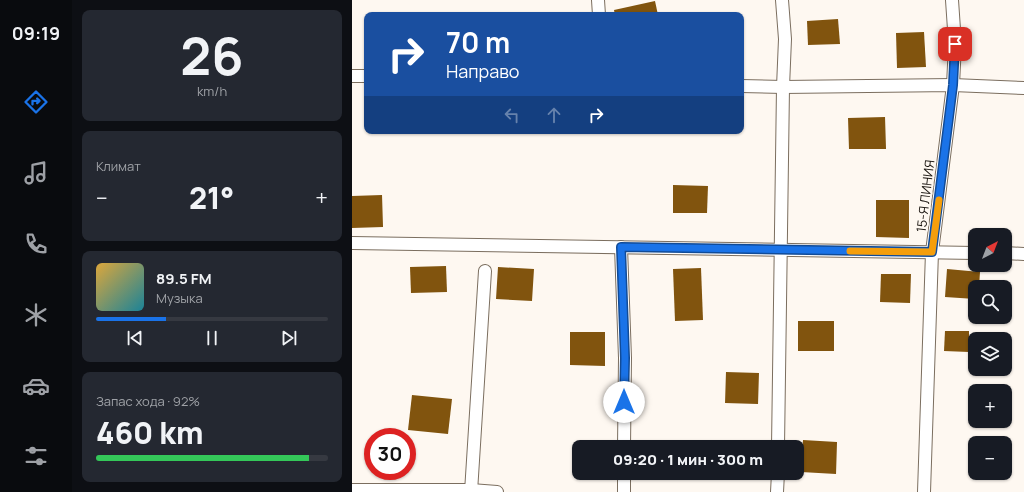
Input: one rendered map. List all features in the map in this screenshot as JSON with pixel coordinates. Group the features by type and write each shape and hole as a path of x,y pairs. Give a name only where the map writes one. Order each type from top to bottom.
{"street":[{"path":"598,0 599,12"},
{"path":"778,440 785,39 782,0"},
{"name":"15-Я ЛИНИЯ","path":"924,492 932,252 953,85 955,44 952,0"},
{"path":"352,76 364,76"},
{"path":"744,86 953,85 1024,88"},
{"path":"352,242 968,253"},
{"path":"621,247 625,358 624,440"},
{"path":"1012,254 1024,254"},
{"path":"471,491 485,271"},
{"path":"624,480 624,492"},
{"path":"777,492 778,480"},
{"path":"352,490 497,492"}],"building":[{"path":"655,1 657,12 614,12 614,10"},
{"path":"838,19 840,44 808,45 807,21"},
{"path":"924,32 926,67 897,68 896,33"},
{"path":"885,117 886,149 849,149 848,118"},
{"path":"673,185 708,186 707,213 673,213"},
{"path":"382,195 383,227 352,228 352,196"},
{"path":"876,200 909,200 909,238 876,237"},
{"path":"446,266 447,292 411,293 410,267"},
{"path":"498,267 534,269 532,301 496,299"},
{"path":"701,268 703,320 675,321 673,269"},
{"path":"947,269 980,272 979,280 968,280 968,299 945,297"},
{"path":"881,274 911,274 910,303 880,302"},
{"path":"798,321 834,321 834,351 798,351"},
{"path":"945,331 969,331 968,352 944,351"},
{"path":"570,332 605,332 605,366 570,365"},
{"path":"726,372 759,373 758,404 725,403"},
{"path":"412,395 452,399 448,434 416,431 416,428 408,428"},
{"path":"804,440 837,442 836,474 804,472"}],"slow traffic":[{"path":"850,251 932,252 939,200"}],"route":[{"path":"624,402 625,358 621,247 932,252 953,85 955,44"}]}
